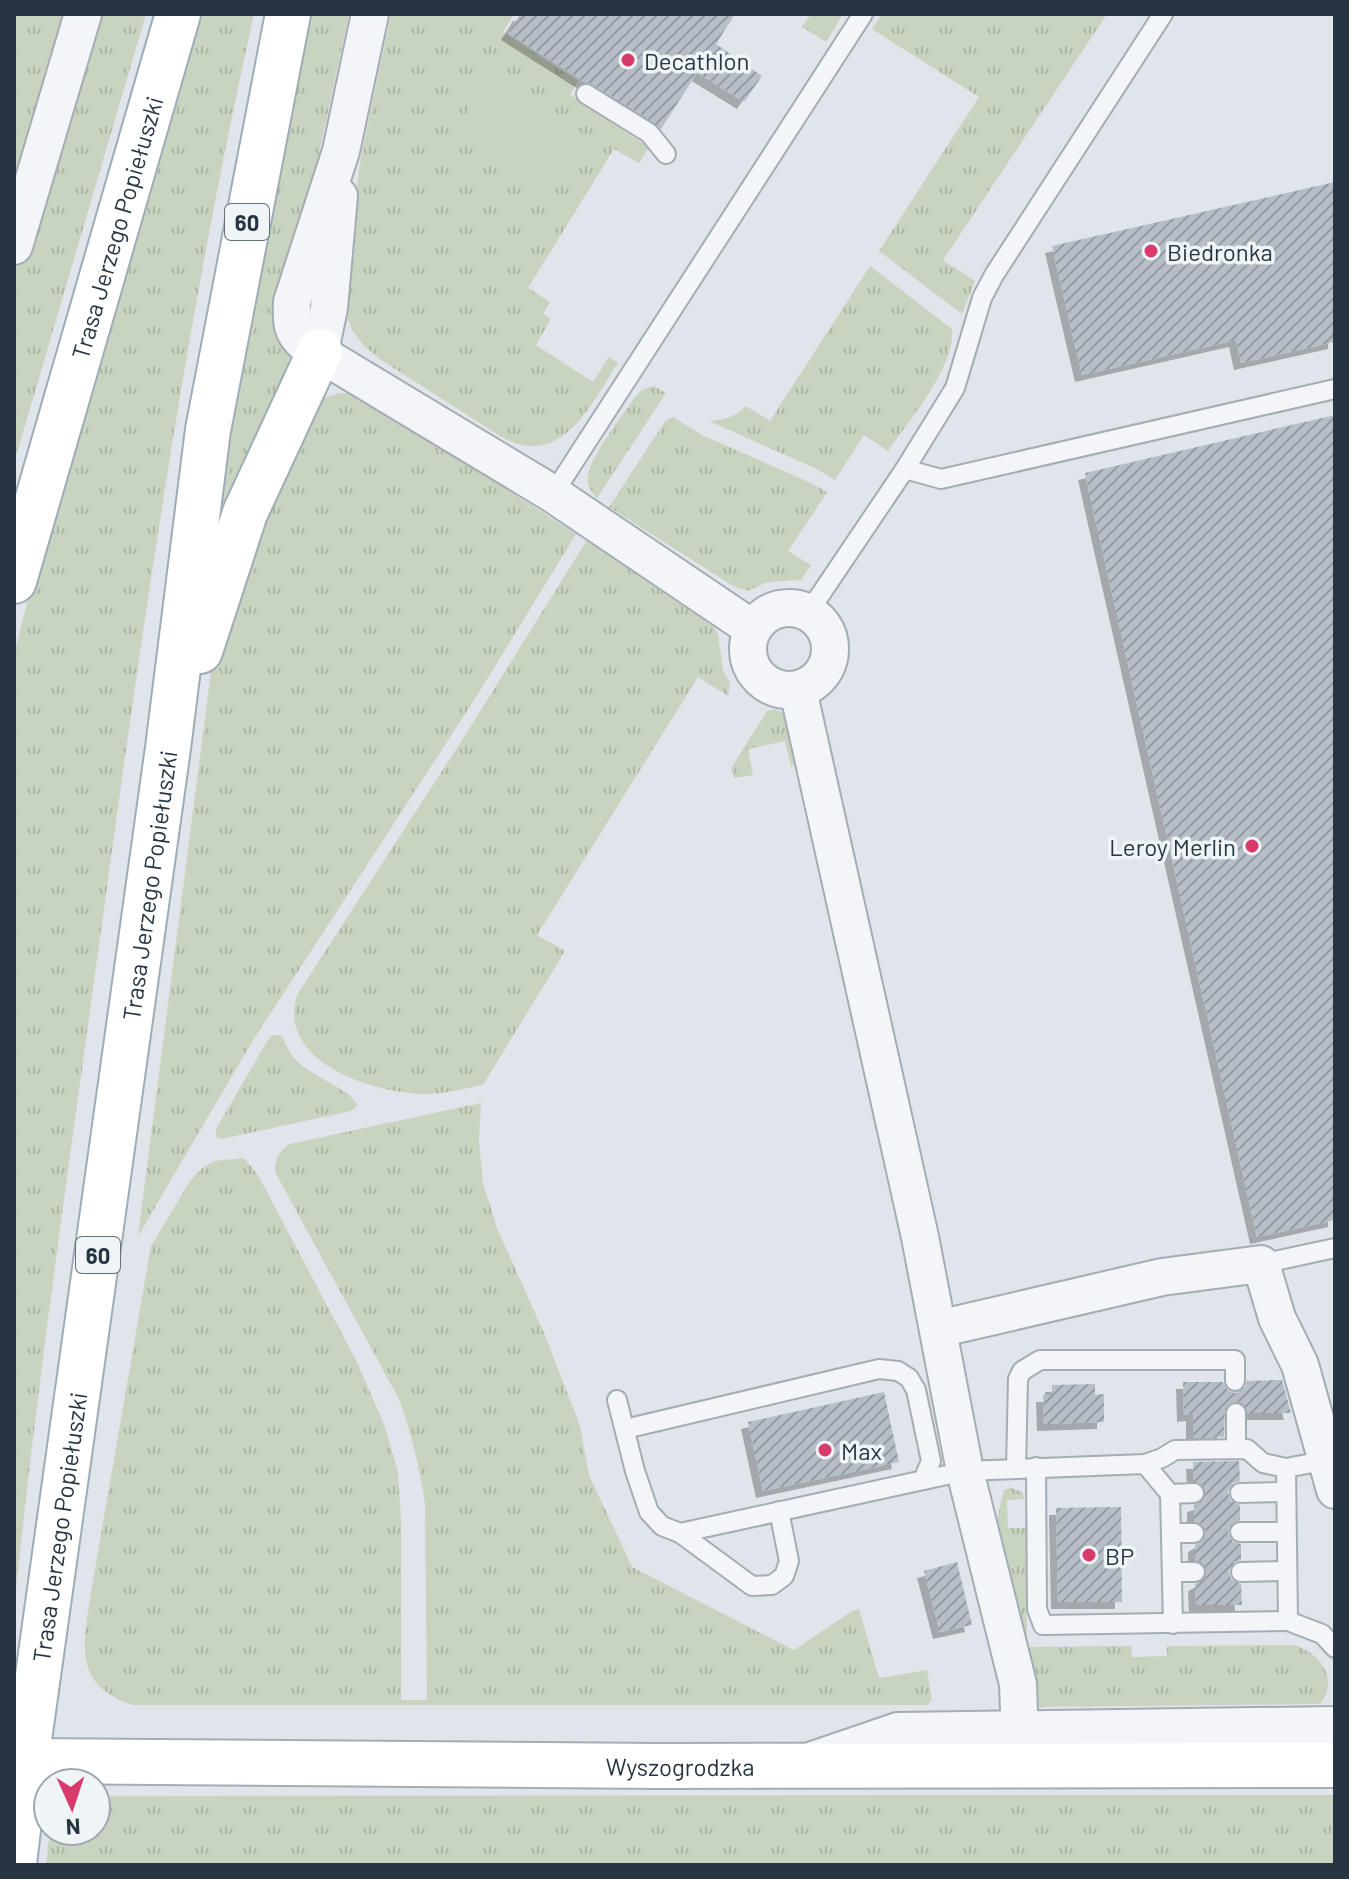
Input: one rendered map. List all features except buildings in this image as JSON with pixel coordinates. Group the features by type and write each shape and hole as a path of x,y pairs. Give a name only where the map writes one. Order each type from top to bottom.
{"main road":[{"name":"Trasa Jerzego Popiełuszki","path":"14,581 178,14"},
{"name":"Trasa Jerzego Popiełuszki","path":"14,1864 20,1761 168,748 208,430 288,14"},
{"path":"168,748 245,513 320,351"},
{"name":"Wyszogrodzka","path":"20,1761 1335,1765"}],"street":[{"path":"14,246 83,14"},
{"path":"370,14 341,151 292,302 291,323 295,335 306,345 553,494 753,629"},
{"path":"784,608 808,613 826,630 830,655 819,677 798,690 774,688 755,674 748,652 753,629 761,619 784,608"},
{"path":"798,690 920,1237 965,1471 1018,1684 1019,1711 1015,1730"},
{"path":"938,1329 1162,1277 1261,1264 1277,1318 1300,1365 1332,1475"},
{"path":"798,1765 898,1731 1335,1725"}],"lane":[{"path":"553,494 863,14"},
{"path":"808,613 905,469 955,388 982,298 994,275 1163,14"},
{"path":"586,94 649,133 666,154"},
{"path":"905,469 941,479 1335,389"},
{"path":"1261,1264 1335,1248"},
{"path":"1016,1468 1018,1379 1022,1371 1040,1360 1235,1360 1235,1381"},
{"path":"625,1429 879,1369 898,1371 909,1378 916,1390 931,1461 923,1480"},
{"path":"617,1400 649,1512 662,1526 680,1533 752,1586 772,1585 784,1576 789,1561 779,1511"},
{"path":"1236,1413 1236,1449"},
{"path":"680,1533 965,1471 1145,1464 1175,1450 1247,1449 1263,1463 1332,1475"},
{"path":"1145,1464 1170,1494 1173,1624"},
{"path":"1036,1467 1037,1609 1043,1625 1288,1621 1322,1634 1335,1648"},
{"path":"1286,1468 1288,1621"},
{"path":"1240,1493 1286,1492"},
{"path":"1170,1494 1194,1493"},
{"path":"1240,1532 1286,1532"},
{"path":"1171,1533 1194,1533"},
{"path":"1241,1572 1287,1571"},
{"path":"1172,1572 1195,1572"}],"green space":[{"path":"14,14 72,14 14,207"},
{"path":"92,14 146,14 14,463 14,275"},
{"path":"203,14 254,14 208,236 152,572 56,1258 14,1608 14,654"},
{"path":"310,14 349,14 313,181 296,359 213,547 246,345"},
{"path":"391,14 514,14 503,32 578,81 570,95 649,147 639,163 614,149 528,288 550,302 543,314 551,319 536,345 593,382 609,357 618,363 584,414 557,440 540,446 521,445 500,436 381,360 364,346 346,316 351,228 361,157"},
{"path":"811,14 843,14 826,42 802,27"},
{"path":"882,14 1107,14 943,260 975,281 962,314 879,251 979,97 872,29"},
{"path":"490,77 583,134 547,193 453,136"},
{"path":"870,266 952,329 947,359 939,376 888,451 864,435 835,480 709,421 730,417 746,406 770,421"},
{"path":"654,386 666,393 597,498 588,482 595,457 635,397 642,390"},
{"path":"339,393 353,394 388,413 576,534 478,694 252,1042 138,1236 212,664 225,614 308,410 322,399"},
{"path":"673,417 702,435 827,492 788,551 811,565 801,580 768,582 747,591 733,586 609,507 666,420"},
{"path":"587,540 713,626 718,634 723,670 730,683 728,696 698,677 537,935 565,951 483,1085 427,1094 406,1093 357,1081 315,1056 301,1039 294,1019 297,995"},
{"path":"776,709 785,718 794,764 791,767 785,741 748,749 753,775 734,778 731,768 767,711"},
{"path":"271,1036 282,1036 301,1065 348,1095 357,1106 351,1111 221,1139 216,1137 216,1129 266,1043"},
{"path":"481,1103 479,1141 483,1183 497,1228 545,1335 580,1426 589,1475 632,1567 794,1650 859,1609 879,1678 927,1670 932,1700 928,1705 132,1705 99,1686 86,1660 86,1628 151,1246 190,1181 201,1169 214,1161 244,1158 258,1175 358,1364 385,1427 398,1472 401,1519 401,1700 427,1700 425,1504 411,1438 399,1399 275,1167 280,1153 290,1144"},
{"path":"1011,1488 1022,1492 1024,1499 1007,1500 1008,1528 1026,1528 1027,1647 1131,1646 1132,1657 1167,1656 1167,1646 1294,1645 1312,1654 1324,1668 1328,1685 1320,1704 1030,1707 997,1538 997,1520 1004,1490"},
{"path":"1335,1795 1335,1865 46,1865 48,1847 112,1847 112,1796"}],"place":[{"name":"Decathlon","path":"628,60"},
{"name":"Biedronka","path":"1151,251"},
{"name":"Leroy Merlin","path":"1252,846"},
{"name":"Max","path":"825,1450"},
{"name":"BP","path":"1089,1555"}]}
